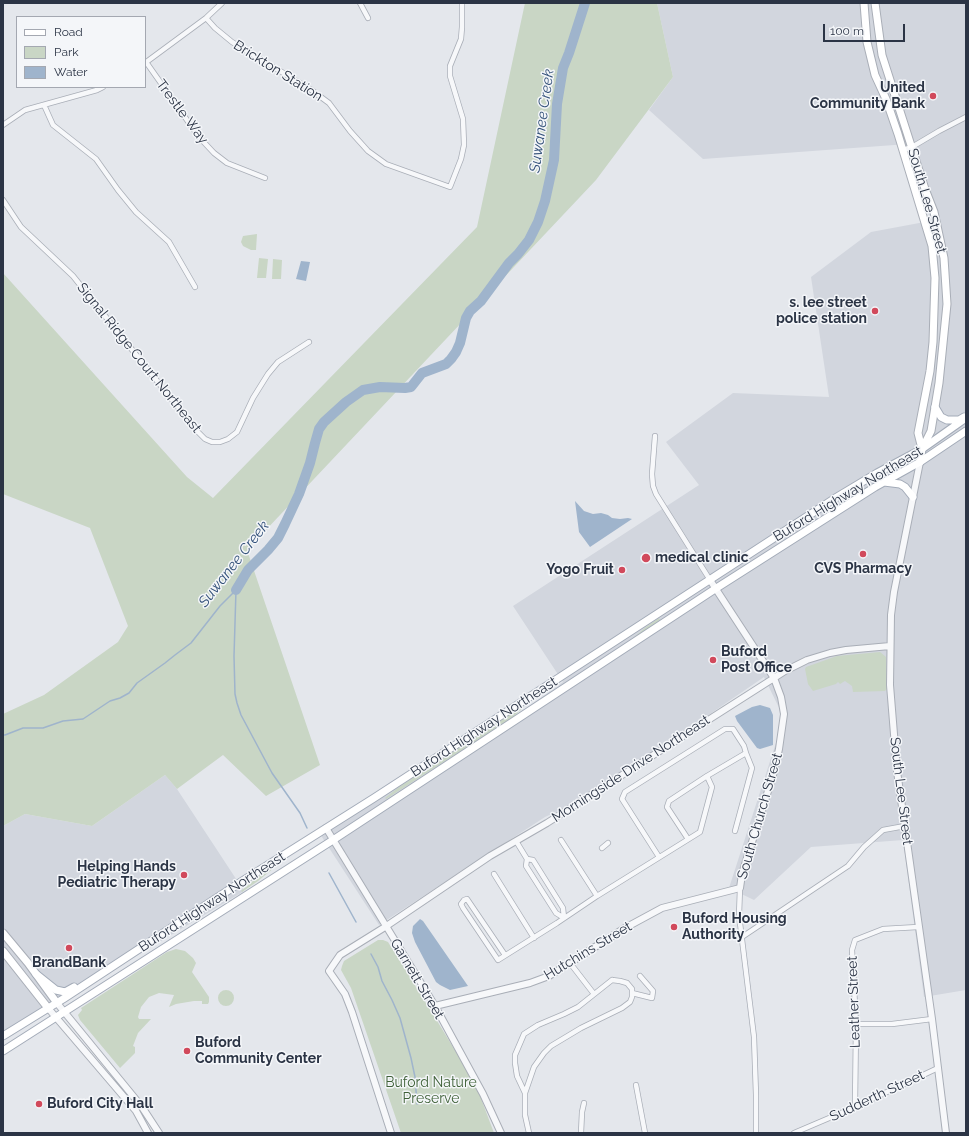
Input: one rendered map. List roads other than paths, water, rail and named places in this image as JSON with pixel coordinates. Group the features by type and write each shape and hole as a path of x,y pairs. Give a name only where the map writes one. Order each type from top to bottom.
{"main road":[{"name":"South Lee Street","path":"864,3 867,42 875,75 886,99 932,246 936,278 933,342 930,371 918,433 922,449"},
{"name":"South Lee Street","path":"875,3 882,55 925,189 934,212 944,258 947,304 942,355 931,431 922,449 920,462"},
{"path":"935,407 941,417 947,420 959,420 966,417"},
{"name":"Buford Highway Northeast","path":"3,1036 57,1003 244,880 837,497 877,473 922,449 966,417"},
{"name":"Buford Highway Northeast","path":"3,1051 333,840 715,589 883,482 920,462 966,431"},
{"path":"883,482 900,484 905,487 913,497"},
{"path":"3,933 57,1003"},
{"path":"3,951 48,1008"},
{"path":"36,974 56,990 65,992 94,978"}],"street":[{"path":"146,62 206,18 222,3"},
{"path":"360,3 368,18"},
{"name":"Brickton Station","path":"206,18 215,28 232,42 310,89 329,103 368,152 386,164 450,187 464,145 463,119 450,76 450,66 461,39 462,3"},
{"name":"Trestle Way","path":"146,62 199,137 214,153 227,163 265,178"},
{"path":"3,125 26,110 100,88"},
{"path":"44,105 53,125 96,159 136,212 168,242 195,287"},
{"path":"903,150 912,147 966,117"},
{"name":"Signal Ridge Court Northeast","path":"3,200 21,227 73,276 205,439 212,442 220,442 228,439 237,432 253,398 268,374 278,362 309,342"},
{"path":"654,436 652,474 653,486 656,494 710,580"},
{"name":"South Lee Street","path":"920,462 894,592 891,615 890,690 894,739 946,1133"},
{"name":"South Church Street","path":"710,580 774,678 781,697 784,714 773,775 742,874 740,888 739,915 754,1037 756,1133"},
{"name":"Morningside Drive Northeast","path":"391,1133 352,1012 345,994 329,972 340,955 385,927 490,856 607,785 774,678 807,660 830,652 890,646"},
{"path":"659,857 622,799 625,792 725,729 733,729 744,746 752,768 735,831"},
{"path":"688,839 668,807 669,801 746,752"},
{"path":"505,955 467,899 464,900 462,904 498,960 700,832 712,787 707,776"},
{"path":"742,937 848,866 864,847 883,830 905,826"},
{"name":"Garnett Street","path":"326,828 385,927 435,1006 483,1094 501,1133"},
{"path":"561,840 597,896"},
{"path":"516,841 527,859 526,866 540,889 556,913 564,918"},
{"path":"602,848 608,843"},
{"path":"527,859 533,860 563,908 564,918"},
{"path":"494,874 534,938"},
{"path":"540,889 547,883"},
{"name":"Hutchins Street","path":"435,1006 530,983 549,976 625,928 662,908 740,888"},
{"path":"477,928 484,923"},
{"name":"Leather Street","path":"855,1107 856,1024 852,950 855,940 883,929 918,927"},
{"path":"570,963 594,994"},
{"path":"632,993 652,998 653,991 640,976"},
{"path":"525,1093 517,1076 515,1063 515,1055 524,1034 538,1025 578,1007 612,980 620,980 627,983 632,989 630,1002 622,1008 580,1028 551,1046 534,1067 525,1093 525,1114 529,1133"},
{"path":"57,1003 142,1107 159,1133"},
{"path":"48,1008 136,1111 148,1133"},
{"path":"856,1024 892,1024 932,1019"},
{"name":"Sudderth Street","path":"794,1133 806,1130 938,1068"},
{"path":"636,1085 645,1133"},
{"path":"581,1133 584,1103"}],"water":[{"path":"301,261 310,262 306,281 296,279"},
{"path":"575,501 584,511 593,514 601,513 612,518 632,519 590,547 579,532"},
{"path":"760,705 770,708 773,715 773,745 760,749 757,748 735,716 752,707"},
{"path":"420,919 423,921 468,986 450,990 436,982 415,942 412,933 413,926"}],"waterway":[{"name":"Suwanee Creek","path":"236,590 248,570 278,538 299,494 310,463 319,429 324,422 346,402 363,390 380,387 411,387 422,373 446,364 456,352 460,343 466,318 470,311 481,301 509,263 529,240 538,222 545,201 554,160 557,104 563,68 585,3"},
{"path":"236,590 234,656 235,694 237,703 241,715 272,773 300,813 307,828"},
{"name":"Suwanee Creek","path":"3,735 23,728 43,728 63,721 83,719 110,701 129,693 137,683 191,643 220,606 236,590"},
{"path":"329,873 356,922"},
{"path":"371,954 400,1018 415,1077 417,1104"}],"place":[{"name":"United Community Bank","path":"933,96"},
{"name":"s. lee street police station","path":"875,311"},
{"name":"CVS Pharmacy","path":"863,554"},
{"name":"medical clinic","path":"646,558"},
{"name":"Yogo Fruit","path":"622,570"},
{"name":"Buford Post Office","path":"713,660"},
{"name":"Helping Hands Pediatric Therapy","path":"184,875"},
{"name":"Buford Housing Authority","path":"674,927"},
{"name":"BrandBank","path":"69,948"},
{"name":"Buford Community Center","path":"187,1051"},
{"name":"Buford City Hall","path":"39,1104"}],"park label":[{"name":"Buford Nature Preserve","path":"431,1092"}]}
